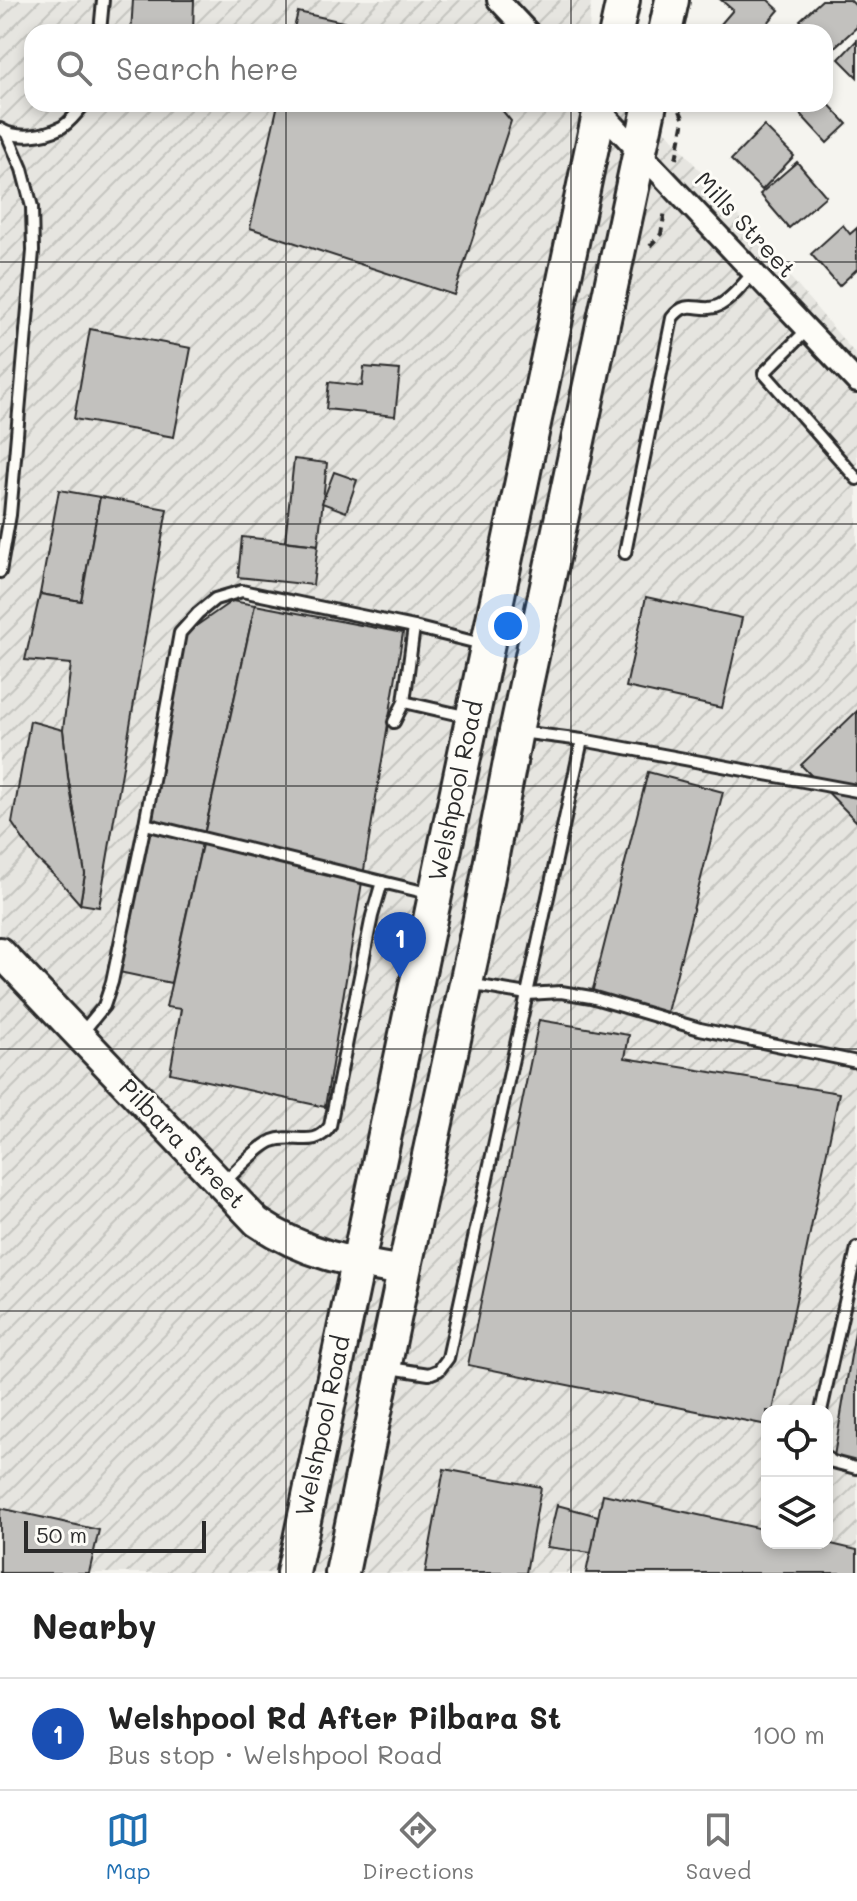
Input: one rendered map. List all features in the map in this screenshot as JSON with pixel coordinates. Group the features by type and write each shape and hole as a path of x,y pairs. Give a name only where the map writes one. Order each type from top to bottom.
{"main road":[{"path":"618,24 623,0"},
{"path":"667,24 672,0"},
{"name":"Welshpool Road","path":"293,1573 528,457 597,112"},
{"name":"Welshpool Road","path":"342,1573 516,731 648,112"},
{"name":"Pilbara Street","path":"0,952 257,1222 280,1238 307,1249 357,1263 404,1271"}],"street":[{"path":"498,0 520,24"},
{"name":"Mills Street","path":"604,112 857,382"}],"lane":[{"path":"101,24 103,0"},
{"path":"4,132 38,136 64,126 77,112"},
{"path":"0,572 10,515 33,251 32,207 22,169 4,132"},
{"path":"625,553 672,318 685,306 713,308 724,303 754,272"},
{"path":"808,329 764,373 857,479"},
{"path":"79,1036 104,1006 112,982 180,633 198,613 215,599 242,591 414,627 487,646"},
{"path":"394,722 404,702 414,627"},
{"path":"404,702 471,718"},
{"path":"516,731 582,740 857,791"},
{"path":"385,1367 429,1374 439,1370 448,1358 582,740"},
{"path":"145,824 434,894"},
{"path":"221,1185 274,1140 311,1140 324,1135 330,1126 372,916 382,882"},
{"path":"466,984 527,994 561,992 591,997 712,1032 857,1062"},
{"path":"822,1405 857,1248"},
{"path":"833,1462 856,1468"}],"shaded area":[{"path":"0,0 591,0 590,24 24,24 24,112 643,112 667,132 857,356 857,1573 0,1573"}],"building":[{"path":"133,0 194,0 193,24 132,24"},
{"path":"721,0 768,0 779,10 767,24 721,24 733,10"},
{"path":"822,0 850,0 857,7 857,27 833,48 833,24 804,24 800,20"},
{"path":"298,12 352,24 295,24"},
{"path":"857,40 857,77 839,59"},
{"path":"833,109 847,124 827,143 798,112 833,112"},
{"path":"276,112 504,112 511,121 454,295 250,228"},
{"path":"764,126 794,156 762,190 731,160"},
{"path":"797,162 826,196 789,228 760,194"},
{"path":"843,225 850,234 857,228 857,269 839,286 811,254"},
{"path":"90,329 191,348 174,437 74,419"},
{"path":"364,367 400,370 395,416 326,409 329,382 362,386"},
{"path":"294,459 327,463 318,545 285,541"},
{"path":"334,472 357,480 346,512 322,503"},
{"path":"59,490 100,497 81,601 40,594"},
{"path":"100,497 167,509 99,907 80,904 85,874 63,730 71,664 25,660 40,594 81,601"},
{"path":"242,537 318,545 313,585 238,577"},
{"path":"646,597 742,618 722,708 626,687"},
{"path":"232,601 255,605 171,983 119,972 183,635"},
{"path":"255,605 403,633 325,1107 170,1073 181,1009 166,1007"},
{"path":"857,711 857,822 801,765"},
{"path":"30,721 63,730 85,874 80,904 36,858 12,823"},
{"path":"648,772 723,792 666,1016 591,997"},
{"path":"539,1020 629,1035 625,1058 839,1093 774,1405 761,1405 761,1424 468,1365"},
{"path":"857,1320 857,1466 833,1462"},
{"path":"444,1469 541,1487 526,1573 425,1573"},
{"path":"603,1494 761,1529 761,1549 833,1549 833,1544 857,1550 857,1573 586,1573"},
{"path":"557,1505 598,1516 591,1553 547,1547"},
{"path":"0,1508 99,1530 89,1573 0,1573"}],"place":[{"name":"Welshpool Rd After Pilbara St","path":"400,978"}]}
